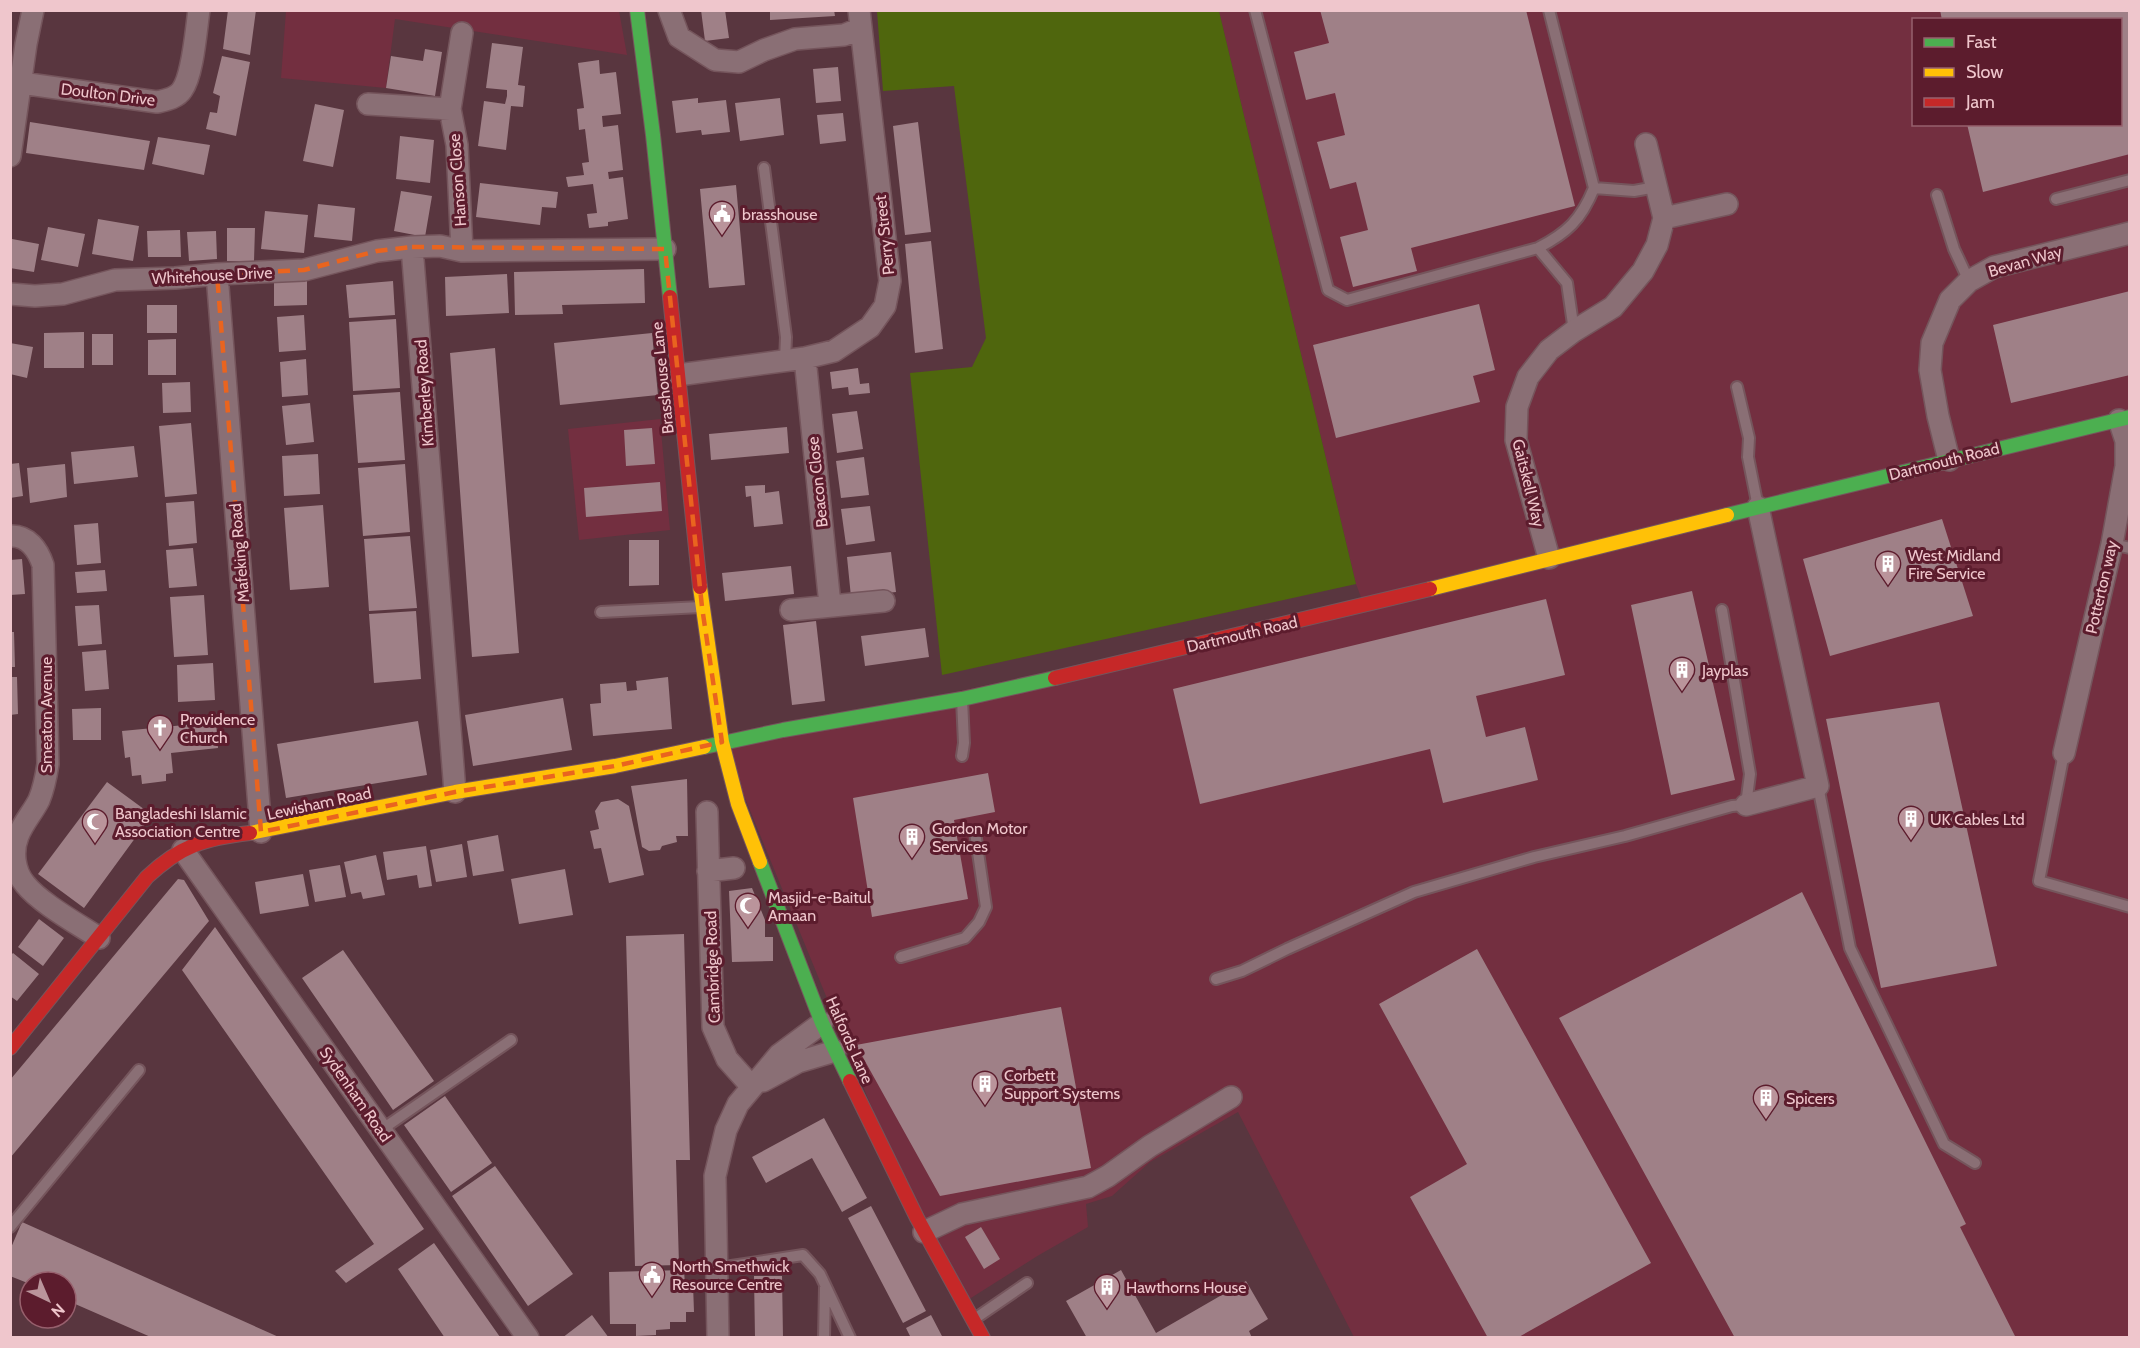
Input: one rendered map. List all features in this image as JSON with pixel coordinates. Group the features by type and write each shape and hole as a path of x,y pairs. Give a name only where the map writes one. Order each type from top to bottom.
{"street":[{"path":"10,156 21,83 18,43 33,10"},
{"name":"Doulton Drive","path":"21,83 157,102 170,99 182,91 188,76 200,10"},
{"name":"Brasshouse Lane","path":"637,10 653,135 702,607 722,742"},
{"path":"669,10 680,37 715,60 739,62 795,39 844,35 860,19"},
{"name":"Perry Street","path":"678,375 795,360 834,351 870,327 885,306 890,280 860,19"},
{"name":"Hanson Close","path":"462,33 450,109 457,145 462,251"},
{"name":"Hanson Close","path":"368,104 450,109"},
{"path":"1646,144 1664,218 1727,204"},
{"name":"Gaitskell Way","path":"1549,558 1516,440 1517,407 1528,377 1549,351 1574,331 1613,307 1644,271 1657,245 1664,218"},
{"name":"Bevan Way","path":"1949,460 1930,370 1932,343 1950,300 1969,281 1994,267 2130,233"},
{"path":"412,247 440,246 462,251 665,249"},
{"name":"Whitehouse Drive","path":"10,294 34,296 63,294 115,280 304,270 377,251 412,247"},
{"name":"Kimberley Road","path":"412,247 455,792"},
{"name":"Mafeking Road","path":"217,274 261,832"},
{"name":"Beacon Close","path":"795,360 830,605"},
{"name":"Dartmouth Road","path":"722,742 962,699 1364,606 1549,558 2124,418"},
{"name":"Potterton way","path":"2064,753 2121,546 2126,466 2124,418"},
{"path":"1746,805 1818,786 1758,507"},
{"name":"Smeaton Avenue","path":"10,536 18,536 31,543 39,552 43,565 48,764 45,783 39,799 18,836 15,852 17,870 25,884 40,897 99,938"},
{"path":"791,610 884,600"},
{"name":"Lewisham Road","path":"10,1048 147,877 165,860 183,850 216,837 261,832 455,792 615,766 722,742"},
{"name":"Halfords Lane","path":"722,742 738,804 822,1023 924,1232 982,1338"},
{"name":"Cambridge Road","path":"707,812 713,1027 727,1059 752,1087"},
{"name":"Sydenham Road","path":"183,850 528,1338"},
{"path":"708,871 734,868"},
{"path":"718,1338 715,1176 726,1130 738,1104 779,1055 822,1023"},
{"path":"752,1087 798,1062 835,1051"},
{"path":"924,1232 962,1214 1088,1187 1108,1176 1150,1146 1232,1097"}],"lane":[{"path":"1255,10 1328,290 1347,300 1538,248 1561,236 1585,208 1594,188 1549,10"},
{"path":"764,168 786,337 795,360"},
{"path":"2056,199 2130,180"},
{"path":"1594,188 1634,191 1656,188"},
{"path":"1936,195 1954,249 1969,281"},
{"path":"1538,248 1566,283 1574,331"},
{"path":"1737,387 1749,438 1748,457 1758,507"},
{"path":"601,612 702,607"},
{"path":"1216,979 1242,971 1414,892 1534,857 1625,836 1732,806 1746,805 1750,774 1722,610"},
{"path":"962,699 962,756"},
{"path":"2064,753 2039,881 2130,907"},
{"path":"1818,786 1850,948 1944,1144 1975,1163"},
{"path":"901,957 965,938 979,922 986,907 975,832"},
{"path":"381,1130 511,1040"},
{"path":"10,1227 139,1070"},
{"path":"718,1268 803,1255 820,1274 850,1338"},
{"path":"973,1321 1027,1283"},
{"path":"824,1338 825,1284"}],"highlighted area":[{"path":"412,247 665,249 702,607 722,742 615,766 455,792 261,832 217,274 304,270 377,251"}],"shaded area":[{"path":"286,11 619,11 627,55 395,19 386,88 281,78"},
{"path":"1219,11 2129,11 2129,1337 1354,1337 1238,1112 1150,1162 1112,1196 1086,1204 1088,1227 963,1303 917,1218 722,742 1364,605 1356,584"},
{"path":"660,419 670,530 579,540 568,429"}],"green space":[{"path":"877,11 1219,11 1356,584 942,675 910,373 972,367 986,338 954,86 883,91"}],"building":[{"path":"228,10 256,10 250,55 223,49"},
{"path":"701,10 725,10 729,38 705,41"},
{"path":"770,10 834,10 835,16 770,20"},
{"path":"1320,10 1526,10 1575,206 1411,248 1417,271 1353,287 1340,237 1368,230 1356,182 1330,189 1317,142 1345,135 1335,93 1306,100 1294,52 1329,43"},
{"path":"1940,10 2130,10 2130,154 1983,192 1967,126 2122,126 2122,18 1942,18"},
{"path":"492,43 523,47 518,85 525,86 523,107 511,106 506,150 478,146 484,101 505,104 507,96 507,90 486,88"},
{"path":"425,49 442,52 435,96 386,88 391,56 423,61"},
{"path":"222,56 250,62 236,136 206,129 210,112 217,113 220,96 213,93"},
{"path":"599,60 600,74 616,72 621,114 602,116 603,127 618,125 623,170 608,172 609,179 623,177 628,219 608,222 608,226 589,228 587,214 597,213 593,184 568,187 566,177 584,175 582,163 589,162 585,129 579,130 577,109 584,108 578,63"},
{"path":"838,67 841,101 816,103 813,69"},
{"path":"698,98 698,103 726,100 730,132 702,135 701,130 676,133 672,101"},
{"path":"780,98 784,135 740,141 735,103"},
{"path":"315,104 344,110 333,167 303,161"},
{"path":"843,113 846,141 820,144 817,115"},
{"path":"30,122 150,141 144,170 26,153"},
{"path":"918,122 931,232 905,235 893,126"},
{"path":"400,136 434,140 430,183 396,179"},
{"path":"158,137 210,145 204,175 152,164"},
{"path":"480,183 558,192 556,208 542,207 540,225 476,217"},
{"name":"brasshouse","path":"736,185 745,285 709,288 700,189"},
{"path":"401,191 432,196 425,237 394,231"},
{"path":"318,204 355,208 352,241 314,237"},
{"path":"265,211 308,215 304,253 261,249"},
{"path":"98,219 139,226 133,261 92,254"},
{"path":"48,227 85,234 78,267 41,260"},
{"path":"227,228 255,228 254,261 227,261"},
{"path":"180,230 181,257 148,257 147,231"},
{"path":"216,231 217,259 189,261 187,232"},
{"path":"12,239 39,244 34,272 10,268"},
{"path":"931,241 943,349 915,353 905,244"},
{"path":"644,269 645,303 562,305 563,314 515,315 514,272"},
{"path":"507,274 509,313 446,316 445,277"},
{"path":"274,281 307,281 307,305 274,306"},
{"path":"393,281 395,315 349,318 346,285"},
{"path":"2130,291 2130,375 2011,403 1993,325"},
{"path":"1479,304 1495,370 1473,376 1480,402 1336,438 1313,345"},
{"path":"147,305 177,305 177,333 147,333"},
{"path":"304,315 306,350 279,352 277,317"},
{"path":"396,319 400,388 353,391 349,322"},
{"path":"84,332 84,368 44,368 44,333"},
{"path":"652,333 658,395 560,405 554,343"},
{"path":"92,334 113,334 113,365 92,365"},
{"path":"176,339 176,375 148,375 148,340"},
{"path":"10,343 33,347 27,378 10,374"},
{"path":"495,348 519,653 472,657 450,353"},
{"path":"306,359 308,395 282,397 280,362"},
{"path":"858,368 860,384 869,383 870,393 849,395 848,387 832,389 830,372"},
{"path":"190,382 191,412 163,413 162,383"},
{"path":"400,392 405,460 358,463 353,395"},
{"path":"310,403 314,442 286,445 282,406"},
{"path":"857,411 863,449 837,453 832,414"},
{"path":"191,423 197,494 165,497 159,426"},
{"path":"787,427 789,453 711,460 709,434"},
{"path":"652,428 655,464 626,466 624,430"},
{"path":"134,446 138,477 74,484 71,452"},
{"path":"318,454 320,494 284,496 282,456"},
{"path":"864,457 869,495 841,498 836,461"},
{"path":"19,463 23,496 10,498 10,464"},
{"path":"65,464 67,497 30,503 27,468"},
{"path":"405,464 410,532 363,536 358,468"},
{"path":"660,482 662,511 586,517 584,488"},
{"path":"765,485 765,493 779,491 783,524 754,527 751,496 746,497 745,486"},
{"path":"194,501 197,543 169,546 166,503"},
{"path":"323,505 329,587 290,590 284,508"},
{"path":"870,506 875,541 846,545 841,509"},
{"name":"West Midland Fire Service","path":"1942,519 1973,616 1830,656 1803,559"},
{"path":"98,523 101,563 77,565 74,525"},
{"path":"410,536 417,608 369,611 364,539"},
{"path":"629,540 659,540 659,585 629,586"},
{"path":"193,548 197,586 169,588 166,550"},
{"path":"891,552 896,592 851,597 847,557"},
{"path":"22,559 25,594 10,595 10,560"},
{"path":"791,566 794,594 725,601 722,573"},
{"path":"105,570 107,591 77,593 75,572"},
{"name":"Jayplas","path":"1692,591 1735,780 1671,795 1631,605"},
{"path":"204,595 208,655 174,657 170,597"},
{"path":"1546,599 1565,675 1476,696 1486,737 1525,727 1538,780 1443,803 1430,749 1200,804 1173,689"},
{"path":"99,605 102,644 78,646 75,606"},
{"path":"416,611 421,679 374,683 369,614"},
{"path":"816,621 825,701 792,705 783,625"},
{"path":"925,628 929,657 865,666 861,636"},
{"path":"10,632 14,632 15,667 10,667"},
{"path":"106,650 109,689 85,691 82,652"},
{"path":"213,663 215,700 178,702 177,665"},
{"path":"10,677 17,677 18,714 10,715"},
{"path":"668,677 672,729 593,736 590,704 601,703 600,684 626,682 627,691 637,690 636,681"},
{"path":"563,698 572,750 473,766 465,715"},
{"name":"UK Cables Ltd","path":"1939,702 1997,966 1881,988 1826,719"},
{"path":"101,708 101,740 73,740 72,709"},
{"path":"418,721 427,775 286,798 277,744"},
{"name":"Providence Church","path":"216,722 218,748 171,753 173,773 166,774 166,781 142,784 141,775 132,776 130,757 125,758 122,731"},
{"name":"Gordon Motor Services","path":"988,773 995,812 954,820 968,899 872,917 853,798"},
{"path":"687,779 688,836 676,836 677,842 662,846 660,850 649,851 642,847 631,786"},
{"name":"Bangladeshi Islamic Association Centre","path":"107,782 152,815 84,908 38,874"},
{"path":"618,799 629,806 644,875 609,883 601,848 594,849 590,831 599,829 595,811 601,802"},
{"path":"498,835 504,871 473,876 467,841"},
{"path":"462,844 467,877 436,882 430,850"},
{"path":"426,846 432,886 419,888 417,875 387,880 383,852"},
{"path":"376,855 385,895 363,899 361,892 351,894 344,862"},
{"path":"340,865 346,897 315,902 309,870"},
{"path":"565,869 573,915 519,924 511,879"},
{"path":"303,874 309,906 260,914 255,882"},
{"path":"178,879 184,880 209,921 10,1158 10,1080"},
{"name":"Masjid-e-Baitul Amaan","path":"752,888 765,920 765,937 773,937 773,961 732,962 729,891"},
{"name":"Spicers","path":"1802,892 1966,1224 1960,1227 2016,1338 1735,1338 1559,1018"},
{"path":"39,919 64,938 43,966 18,947"},
{"path":"215,927 424,1229 346,1283 335,1271 374,1244 182,970"},
{"path":"684,934 690,1160 676,1160 679,1265 635,1266 626,936"},
{"path":"1477,949 1651,1263 1517,1338 1488,1338 1410,1197 1467,1164 1379,1004"},
{"path":"343,950 434,1081 393,1110 302,978"},
{"path":"13,953 39,974 17,1001 10,996 10,956"},
{"name":"Corbett Support Systems","path":"1061,1007 1091,1168 940,1196 856,1045"},
{"path":"445,1096 492,1163 451,1192 404,1125"},
{"path":"824,1118 867,1198 842,1212 812,1158 766,1183 752,1157"},
{"path":"495,1166 573,1274 528,1306 452,1196"},
{"path":"871,1206 926,1311 903,1323 848,1218"},
{"path":"22,1222 281,1338 153,1338 78,1305 78,1270 18,1270 18,1279 10,1276 10,1250"},
{"path":"981,1227 1000,1259 984,1269 965,1237"},
{"path":"434,1243 499,1338 445,1338 398,1269"},
{"name":"North Smethwick Resource Centre","path":"684,1270 685,1285 693,1284 694,1312 686,1312 686,1322 670,1322 670,1329 656,1330 656,1335 636,1336 636,1324 610,1324 609,1272"},
{"name":"Hawthorns House","path":"1121,1270 1156,1333 1246,1281 1268,1319 1249,1331 1252,1338 1087,1338 1066,1301"},
{"path":"754,1276 782,1276 783,1338 755,1338"},
{"path":"592,1315 609,1338 562,1338"},
{"path":"931,1315 943,1338 911,1338 906,1328"}],"traffic: fast":[{"path":"637,10 670,297"},
{"path":"1727,515 2130,417"},
{"path":"704,747 783,730 962,699 1055,678"},
{"path":"760,862 822,1023 850,1081"}],"traffic: slow":[{"path":"1430,589 1727,515"},
{"path":"700,587 722,742 738,804 760,862"},
{"path":"250,833 455,792 615,766 704,747"}],"traffic: jam":[{"path":"670,297 700,587"},
{"path":"1055,678 1430,589"},
{"path":"10,1048 147,877 159,866 194,845 250,833"},
{"path":"850,1081 917,1218 983,1338"}],"place":[{"name":"brasshouse","path":"722,237"},
{"name":"West Midland Fire Service","path":"1888,587"},
{"name":"Jayplas","path":"1682,693"},
{"name":"Providence Church","path":"160,751"},
{"name":"UK Cables Ltd","path":"1911,842"},
{"name":"Bangladeshi Islamic Association Centre","path":"95,845"},
{"name":"Gordon Motor Services","path":"912,860"},
{"name":"Masjid-e-Baitul Amaan","path":"748,929"},
{"name":"Corbett Support Systems","path":"985,1107"},
{"name":"Spicers","path":"1766,1121"},
{"name":"North Smethwick Resource Centre","path":"652,1298"},
{"name":"Hawthorns House","path":"1107,1310"}]}
